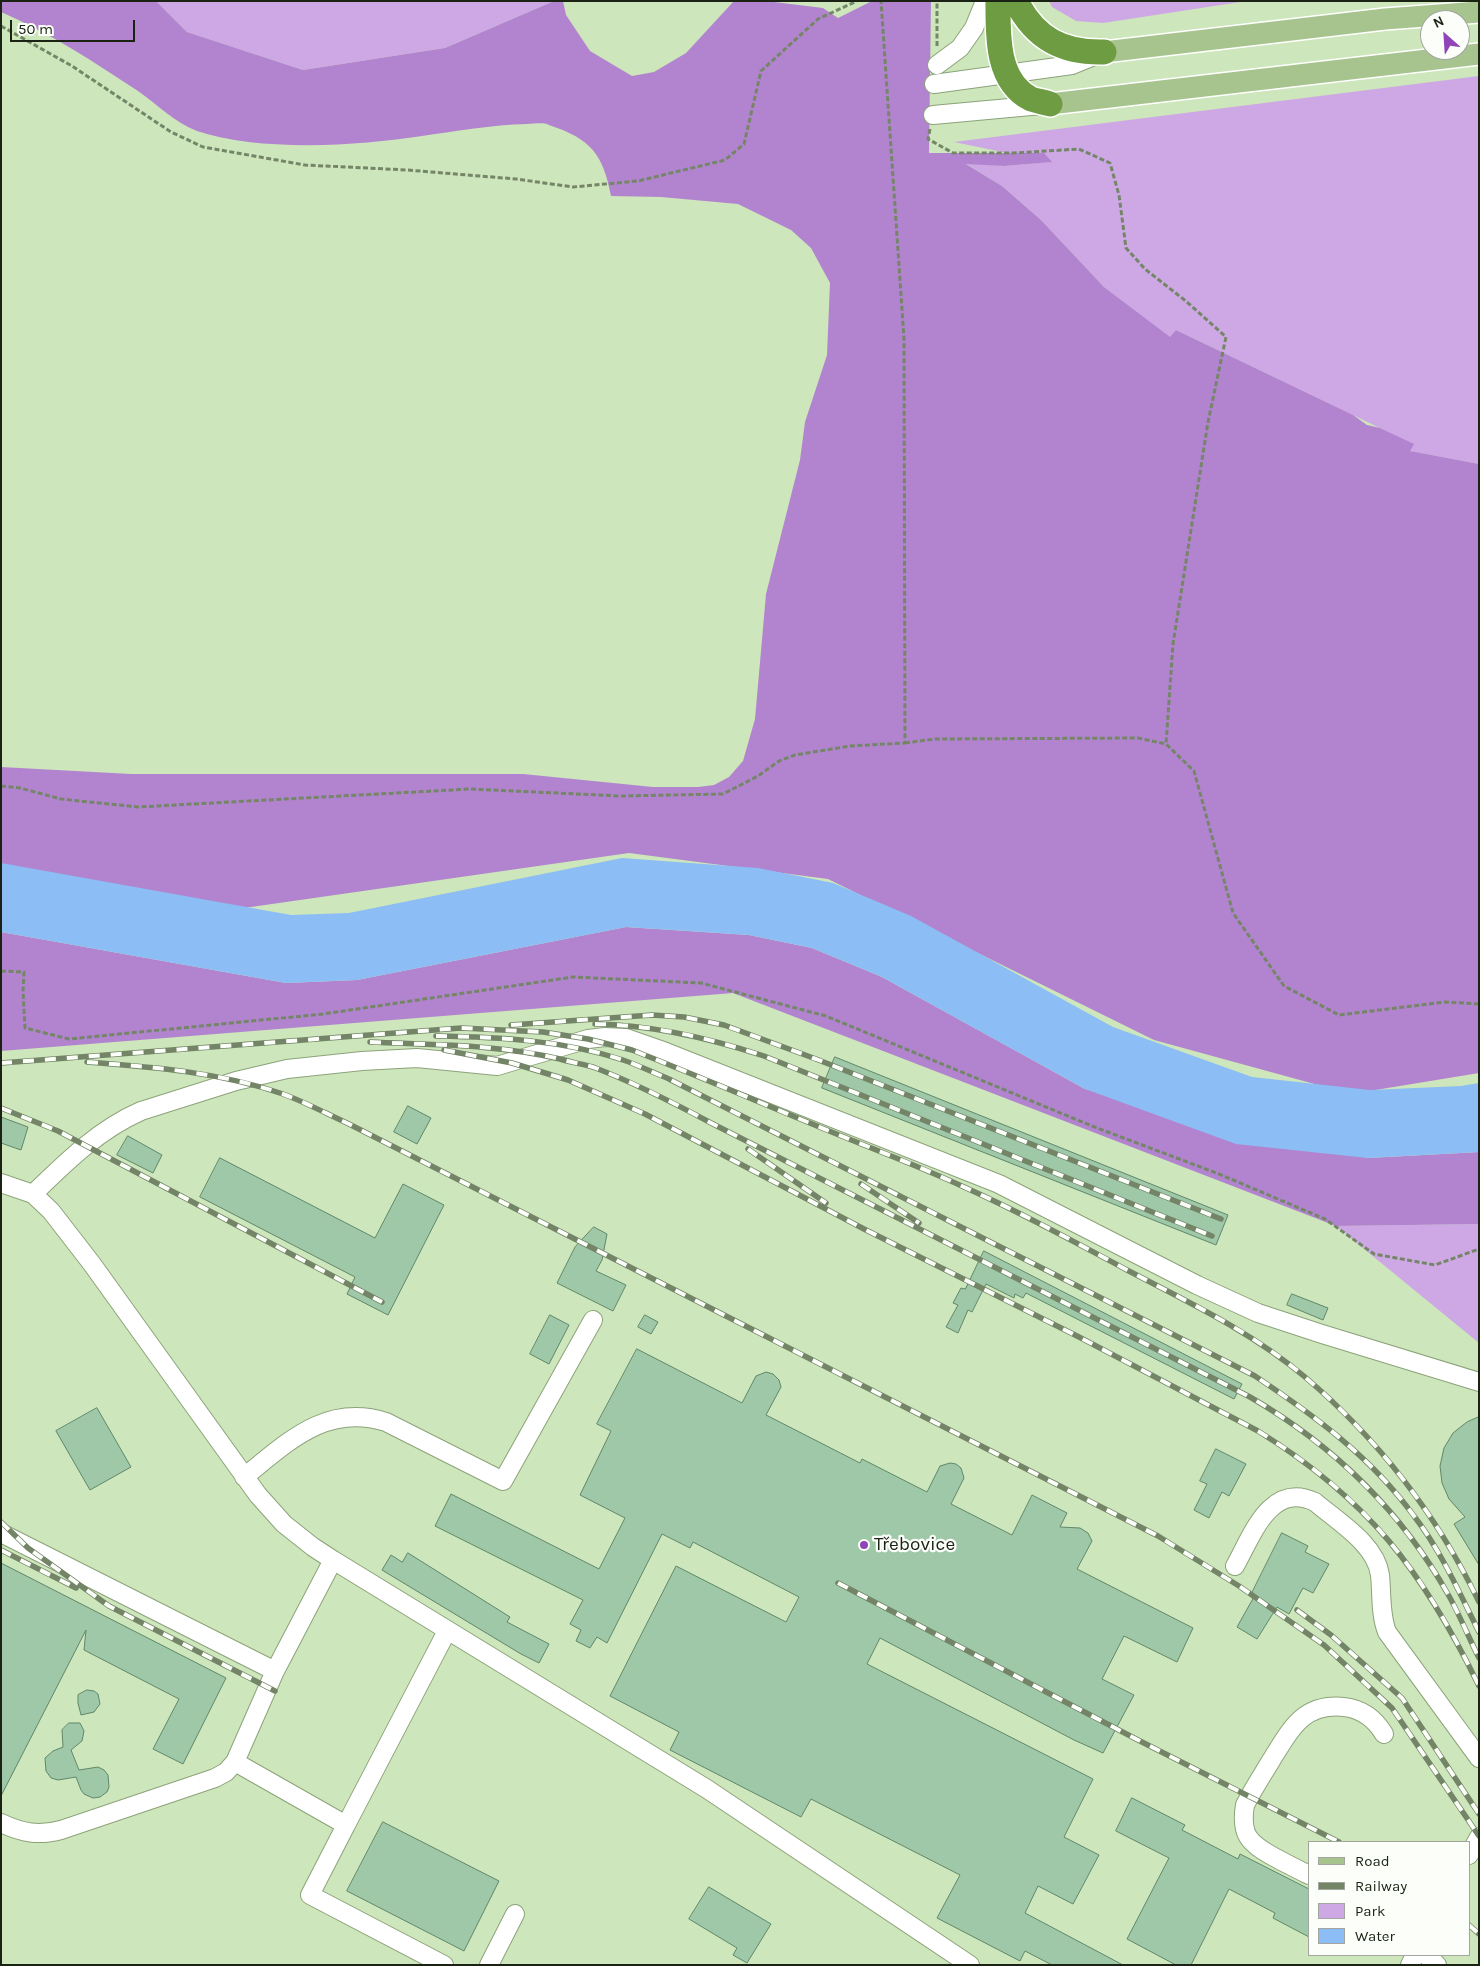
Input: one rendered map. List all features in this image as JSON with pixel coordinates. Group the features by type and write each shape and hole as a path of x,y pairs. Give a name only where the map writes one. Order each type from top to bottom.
{"highway":[{"path":"998,1 1001,54 1007,74 1019,90 1032,99 1050,104"},
{"path":"1016,1 1022,14 1047,39 1064,48 1083,52 1104,52"}],"main road":[{"path":"1104,52 1385,19 1479,12"},
{"path":"1050,104 1479,54"}],"lane":[{"path":"937,65 960,48 974,28 985,1"},
{"path":"934,84 1072,65 1104,52"},
{"path":"933,115 1050,104"},
{"path":"32,1194 85,1144 126,1117 141,1110 253,1076 287,1069 392,1058 436,1059 497,1066 588,1039 605,1037 626,1038 674,1054 999,1184 1197,1285 1258,1313 1479,1382"},
{"path":"1,1183 32,1194 51,1211 244,1476 284,1524 333,1560 707,1789 970,1965"},
{"path":"244,1476 282,1446 316,1425 328,1420 351,1416 373,1418 386,1422 503,1481 593,1320"},
{"path":"1235,1566 1262,1518 1270,1508 1281,1501 1294,1497 1315,1502 1364,1544 1374,1556 1380,1573 1382,1616 1387,1632 1479,1758"},
{"path":"1,1533 275,1670"},
{"path":"1,1823 28,1834 50,1833 215,1778 226,1772 235,1762 275,1670 333,1560"},
{"path":"444,1965 310,1895 447,1631"},
{"path":"1308,1874 1252,1844 1244,1828 1242,1817 1245,1805 1292,1726 1310,1713 1333,1707 1354,1710 1372,1719 1384,1734"},
{"path":"235,1762 346,1825"},
{"path":"1470,1853 1479,1837"},
{"path":"489,1965 515,1914"},
{"path":"1427,1956 1437,1965"}],"path":[{"path":"1,26 72,66 171,132 203,148 305,165 516,179 573,187 638,181 724,160 744,144 761,72 818,19 857,1"},
{"path":"881,1 904,339 905,743"},
{"path":"937,1 937,65"},
{"path":"933,115 928,139 953,153 1014,153 1079,149 1110,163 1119,195 1126,248 1145,269 1187,302 1226,337 1208,422 1173,644 1166,744"},
{"path":"1,786 20,788 61,798 138,807 470,788 621,796 723,794 758,776 779,761 795,754 850,746 905,743 935,739 1138,738 1166,744 1194,772 1233,912 1284,986 1339,1015 1445,1002 1479,1004"},
{"path":"1,970 24,972 25,1028 69,1039 323,1014 573,977 702,983 826,1016 1092,1126 1219,1174 1325,1219 1374,1254 1435,1265 1479,1249"}],"green space":[{"path":"156,1 554,1 445,48 303,70 187,32"},
{"path":"1049,1 1247,1 1103,23 1076,21 1052,7"},
{"path":"1479,76 1479,464 1409,451 1413,444 1176,330 1170,338 1104,287 1041,220 1002,186 965,163 1004,166 1050,162 954,142"},
{"path":"1479,1224 1479,1343 1336,1226"}],"shaded area":[{"path":"1,1 156,1 187,32 303,70 445,48 554,1 563,1 566,15 590,51 632,76 654,72 686,53 734,1 766,1 823,8 838,18 872,1 931,1 929,153 1044,153 1052,162 1004,166 966,164 1002,186 1041,220 1104,287 1170,337 1176,330 1353,415 1367,425 1380,428 1414,444 1410,451 1479,464 1479,1073 1351,1094 1154,1040 828,879 629,853 251,907 204,911 1,883 1,767 131,774 523,774 653,787 714,785 729,777 743,761 755,719 766,594 800,460 805,422 827,355 830,283 811,248 791,230 738,204 661,197 611,196 604,169 593,150 575,136 547,124 474,128 397,140 309,145 249,142 222,138 197,131 174,119 138,91 105,69 37,29 1,12"},
{"path":"626,927 749,935 812,948 882,977 1085,1089 1368,1158 1479,1152 1479,1224 1336,1226 733,993 1,1051 1,932 286,983 357,980"}],"water":[{"path":"622,858 758,868 833,883 911,916 1113,1027 1252,1077 1370,1090 1461,1086 1479,1083 1479,1152 1368,1158 1236,1144 1085,1089 882,977 812,948 749,935 626,927 357,980 286,983 1,932 1,863 291,915 349,913"}],"building":[{"path":"835,1057 1228,1215 1216,1245 822,1088"},
{"path":"408,1106 431,1118 417,1144 394,1132"},
{"path":"1,1117 28,1127 21,1150 1,1143"},
{"path":"128,1136 162,1155 153,1173 117,1155"},
{"path":"220,1158 375,1238 403,1184 444,1205 388,1315 347,1294 355,1277 200,1197"},
{"path":"594,1227 607,1234 602,1260 596,1271 626,1285 613,1311 557,1283 575,1247"},
{"path":"984,1251 1242,1384 1234,1399 1026,1293 1023,1298 1015,1294 1014,1298 986,1284 972,1312 968,1310 958,1333 946,1327 958,1305 953,1303 961,1288 965,1289"},
{"path":"1292,1294 1328,1308 1323,1320 1287,1305"},
{"path":"550,1315 569,1325 549,1364 530,1354"},
{"path":"645,1315 658,1322 651,1334 638,1327"},
{"path":"637,1349 742,1403 756,1376 766,1372 773,1374 779,1380 781,1387 766,1415 860,1463 862,1459 927,1492 940,1466 950,1463 956,1464 961,1468 964,1478 951,1504 1012,1535 1032,1495 1067,1513 1060,1527 1080,1528 1088,1533 1092,1541 1077,1569 1193,1628 1177,1662 1124,1636 1102,1679 1134,1695 1103,1753 1074,1740 880,1638 867,1664 1093,1779 1064,1837 1099,1855 1073,1904 1038,1886 1025,1913 1123,1965 1052,1965 1025,1951 1020,1961 937,1918 960,1875 811,1799 801,1817 670,1750 679,1732 610,1696 676,1566 786,1622 799,1597 693,1542 690,1548 662,1534 607,1643 597,1637 590,1648 576,1641 581,1630 570,1624 583,1600 435,1526 451,1494 599,1569 625,1518 580,1495 611,1431 597,1424"},
{"path":"97,1408 131,1467 90,1490 56,1431"},
{"path":"1479,1417 1479,1565 1454,1524 1465,1517 1449,1499 1442,1483 1440,1466 1444,1448 1453,1433 1467,1422"},
{"path":"1216,1449 1246,1464 1229,1496 1222,1492 1209,1518 1194,1510 1207,1484 1200,1481"},
{"path":"1282,1533 1308,1546 1305,1552 1329,1564 1313,1593 1303,1588 1289,1614 1277,1607 1257,1639 1237,1627 1255,1595 1252,1593"},
{"path":"408,1553 510,1617 507,1622 549,1644 539,1663 382,1570 391,1555 402,1562"},
{"path":"1,1563 226,1678 183,1764 153,1749 179,1699 84,1650 86,1630 1,1796"},
{"path":"87,1690 98,1694 100,1704 94,1712 81,1715 78,1695"},
{"path":"69,1723 80,1723 84,1731 82,1741 71,1750 79,1770 98,1767 108,1775 109,1787 107,1792 100,1797 93,1798 84,1794 76,1777 58,1780 51,1778 46,1771 45,1758 53,1751 63,1747 62,1730"},
{"path":"1132,1798 1185,1825 1182,1830 1238,1859 1240,1854 1308,1888 1308,1936 1273,1918 1275,1913 1229,1889 1191,1965 1176,1965 1127,1939 1169,1858 1116,1831"},
{"path":"383,1822 499,1881 464,1951 347,1891"},
{"path":"709,1887 771,1924 747,1963 733,1955 737,1948 689,1919"}],"railway":[{"path":"511,1025 652,1015 684,1017 724,1025 816,1059 1221,1219"},
{"path":"595,1024 660,1030 723,1044 764,1056 1212,1236"},
{"path":"1,1063 461,1028 543,1032 588,1039 632,1050 949,1180 1046,1227 1196,1306 1263,1346 1285,1361 1332,1401 1382,1453 1425,1509 1479,1602"},
{"path":"436,1036 507,1039 577,1048 623,1060 669,1079 1255,1376 1299,1406 1341,1439 1361,1456 1397,1495 1433,1543 1479,1632"},
{"path":"370,1042 513,1050 560,1059 609,1073 669,1101 1250,1397 1310,1437 1337,1459 1387,1509 1410,1536 1430,1565 1449,1596 1479,1658"},
{"path":"444,1050 512,1063 568,1080 645,1114 864,1229 1079,1337 1258,1431 1331,1483 1362,1511 1389,1541 1436,1607 1479,1686"},
{"path":"87,1062 186,1072 235,1080 300,1101 349,1124 1158,1536 1239,1586 1324,1645 1392,1708 1479,1836"},
{"path":"1,1108 58,1131 382,1302"},
{"path":"748,1149 826,1203"},
{"path":"861,1184 919,1223"},
{"path":"1,1522 28,1548 109,1606 275,1691"},
{"path":"1,1550 76,1588"},
{"path":"838,1583 1138,1740 1337,1841"},
{"path":"1297,1610 1331,1635 1402,1698 1479,1814"},
{"path":"1470,1926 1479,1934"}],"place":[{"name":"Třebovice","path":"864,1545"}]}
